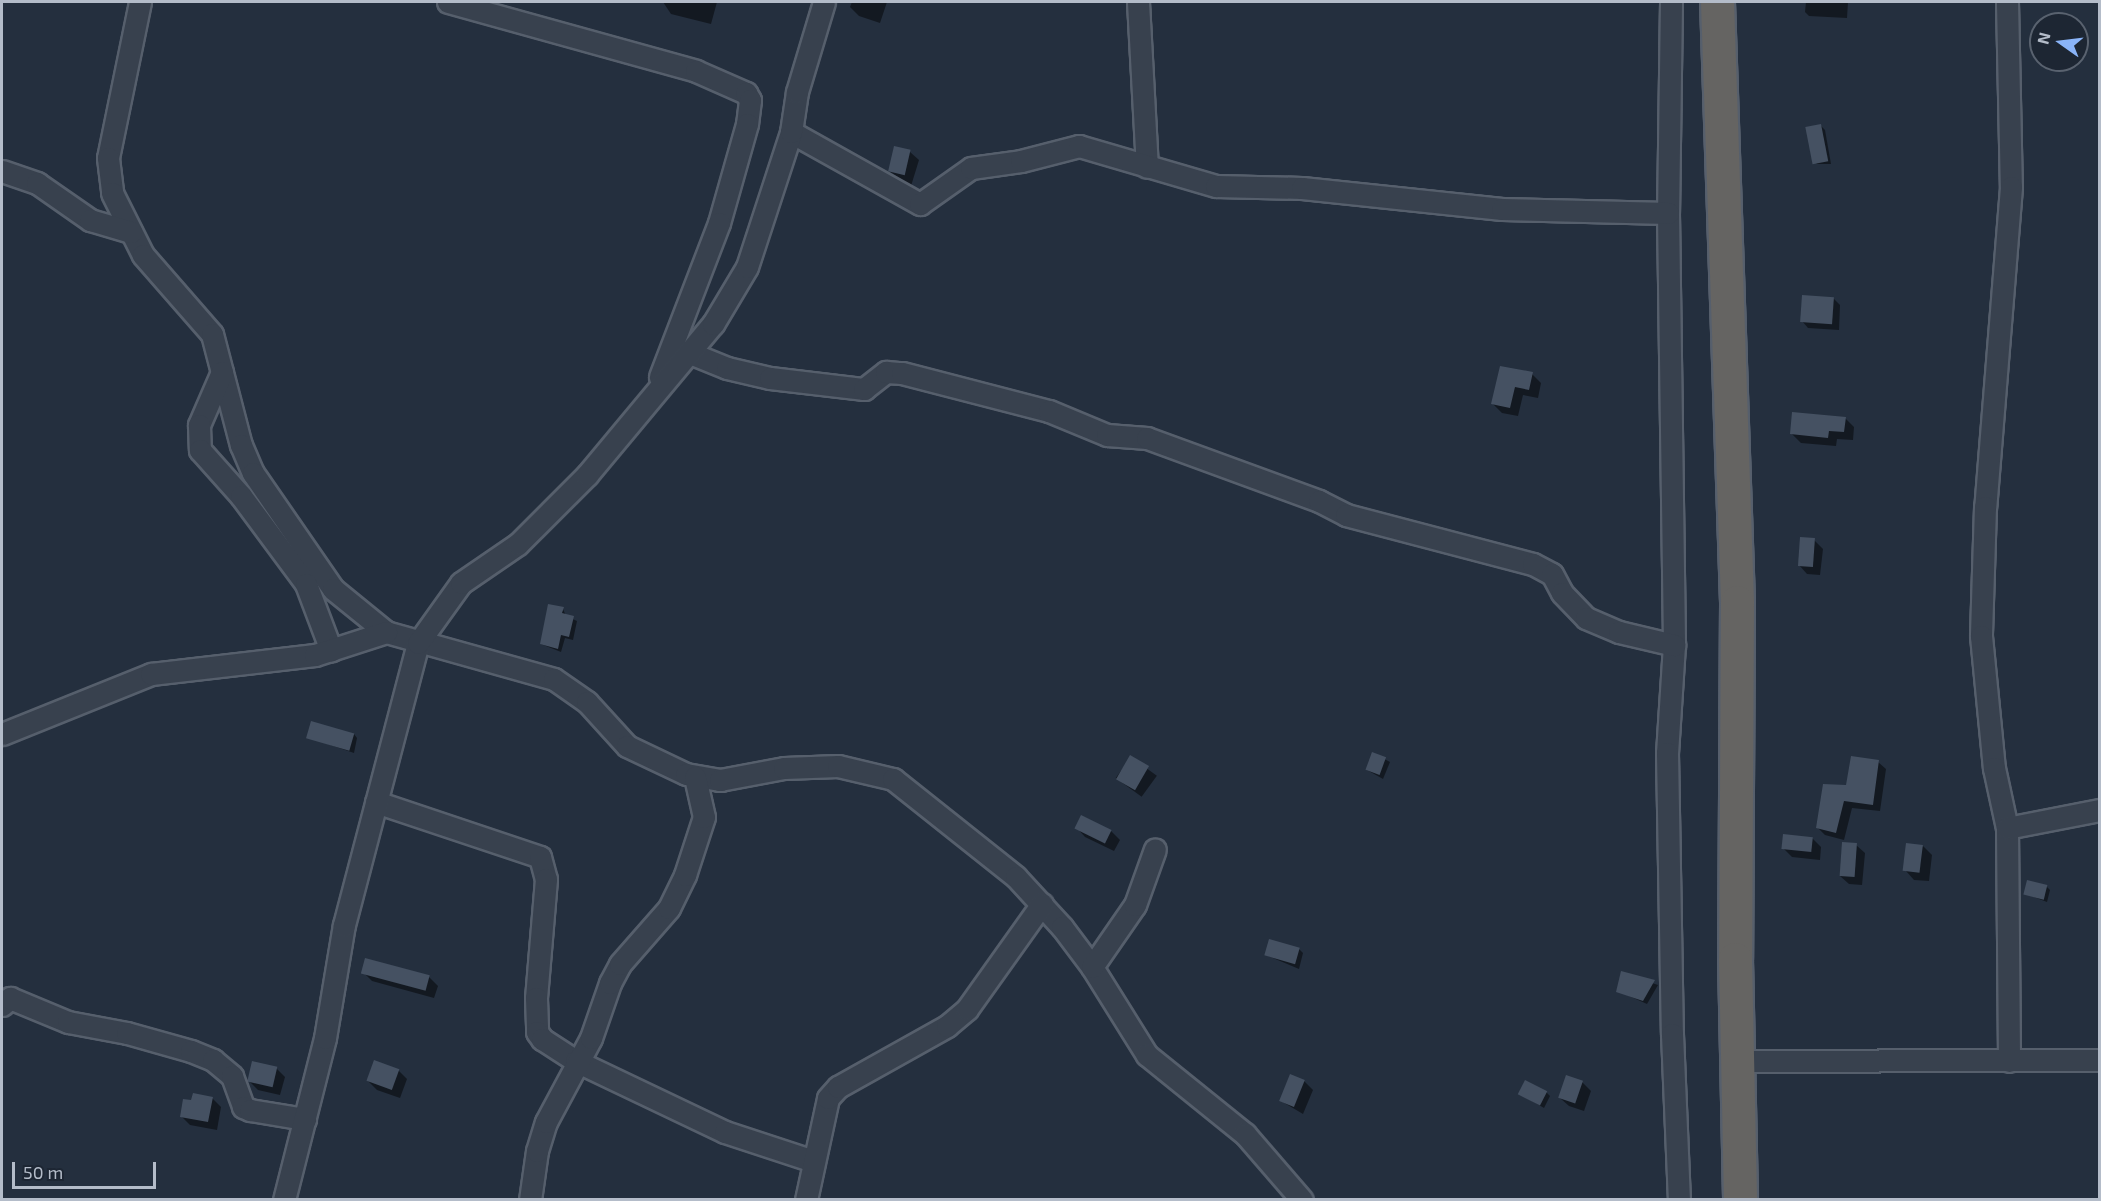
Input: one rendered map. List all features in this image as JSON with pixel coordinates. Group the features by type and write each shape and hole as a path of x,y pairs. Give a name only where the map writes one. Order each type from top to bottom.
{"highway":[{"path":"1717,2 1737,602 1737,1061 1740,1200"}],"street":[{"path":"140,2 108,158 112,193 143,255 204,321 212,334 241,445 258,482 320,574 343,599 386,632 418,643 554,678 587,702 627,746 656,762 695,777 720,780 817,766 876,773 893,779 946,820 1042,904 1092,967 1147,1055 1245,1134 1302,1200"},
{"path":"448,2 696,71 746,93 750,100 747,124 719,222 652,395"},
{"path":"284,1200 325,1038 344,925 370,839 375,802 418,643 461,583 518,544 546,518 713,324 747,267 791,132 797,92 824,2"},
{"path":"1138,2 1147,167"},
{"path":"1671,2 1668,213 1674,645 1667,753 1672,1034 1679,1200"},
{"path":"2007,2 2011,187 1991,462 1985,507 1981,636 1992,759 2007,828 2008,1061"},
{"path":"791,132 920,204 971,168 1021,161 1068,147 1103,151 1147,167 1216,186 1246,189 1302,188 1502,209 1668,213"},
{"path":"2,171 37,183 90,220 131,232"},
{"path":"690,353 728,368 770,378 864,389 886,372 902,373 1049,411 1107,435 1147,438 1318,501 1346,515 1436,536 1544,568 1586,618 1619,632 1674,645"},
{"path":"222,372 199,424 200,450 250,507 306,584 331,650"},
{"path":"2,734 151,674 331,650 386,632"},
{"path":"530,1200 543,1132 576,1062 591,1038 620,964 669,908 685,875 704,817 695,777"},
{"path":"375,802 540,857 546,879 536,998 537,1032 542,1039 576,1062 725,1132 813,1161"},
{"path":"2007,828 2100,810"},
{"path":"1092,967 1135,905 1155,849"},
{"path":"806,1200 828,1098 838,1087 947,1026 967,1009 1042,904"},
{"path":"2,1005 10,998 68,1022 127,1033 213,1060 232,1076 243,1107 305,1119"},
{"path":"1737,1061 2100,1060"}],"building":[{"path":"1821,124 1828,161 1813,164 1805,127"},
{"path":"894,146 911,150 905,175 888,171"},
{"path":"1802,295 1834,297 1832,324 1800,322"},
{"path":"1500,366 1533,372 1529,390 1515,387 1510,408 1491,404"},
{"path":"1792,412 1846,417 1844,432 1829,431 1828,438 1790,434"},
{"path":"1800,537 1815,538 1813,567 1798,566"},
{"path":"548,604 564,607 562,613 574,616 569,637 561,635 558,649 540,644"},
{"path":"311,721 354,733 349,751 306,738"},
{"path":"1372,752 1386,757 1380,775 1366,770"},
{"path":"1130,755 1149,766 1135,790 1116,779"},
{"path":"1851,756 1879,760 1873,805 1844,801 1836,833 1816,828 1823,784 1846,785"},
{"path":"1081,815 1112,830 1105,843 1074,828"},
{"path":"1783,834 1813,837 1811,852 1781,849"},
{"path":"1842,842 1857,843 1855,877 1840,876"},
{"path":"1906,843 1923,845 1919,873 1903,871"},
{"path":"2027,880 2047,885 2044,900 2023,895"},
{"path":"1269,939 1300,948 1295,964 1264,955"},
{"path":"365,958 430,975 426,991 361,973"},
{"path":"1621,971 1655,980 1643,1001 1616,992"},
{"path":"374,1060 399,1069 392,1090 366,1081"},
{"path":"252,1061 277,1067 273,1087 247,1081"},
{"path":"1290,1074 1305,1080 1294,1107 1279,1101"},
{"path":"1566,1075 1583,1081 1575,1104 1558,1098"},
{"path":"1525,1080 1547,1091 1540,1106 1518,1094"},
{"path":"193,1093 213,1097 208,1122 180,1117 183,1099 191,1100"}]}
